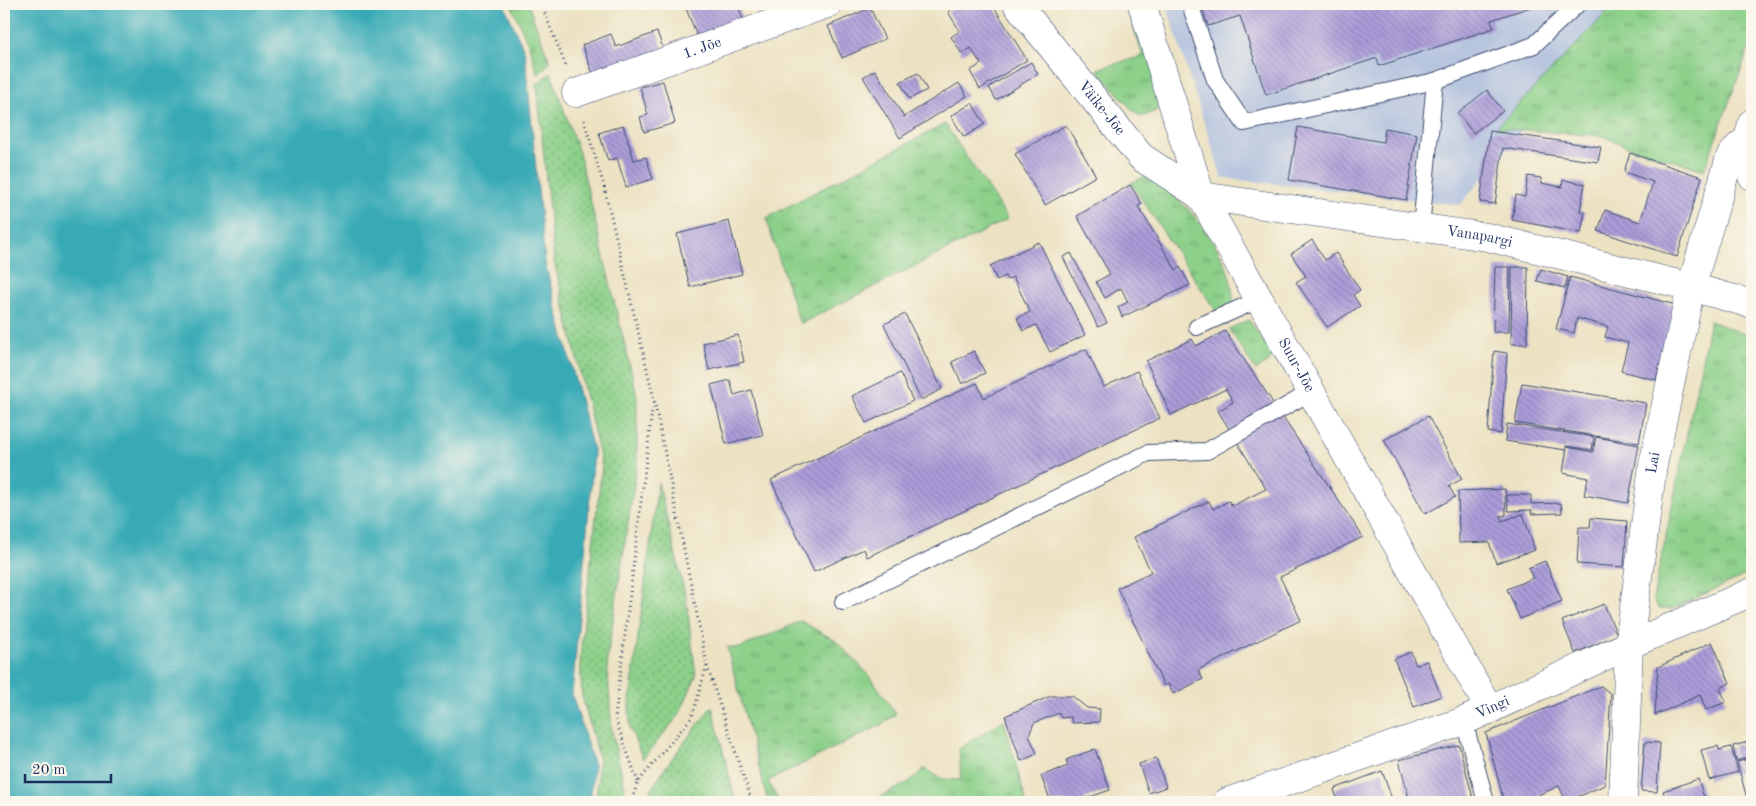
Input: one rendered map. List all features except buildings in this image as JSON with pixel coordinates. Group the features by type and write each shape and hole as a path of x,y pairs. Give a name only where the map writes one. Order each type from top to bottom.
{"street":[{"name":"1. Jõe","path":"576,93 827,4"},
{"name":"Väike-Jõe","path":"1017,4 1142,156 1201,196"},
{"name":"Suur-Jõe","path":"1142,4 1201,196 1490,710"},
{"path":"1750,132 1752,176"},
{"name":"Lai","path":"1623,802 1629,645 1654,465 1691,287 1730,158 1750,132"},
{"name":"Vanapargi","path":"1201,196 1487,237 1691,287 1752,304"},
{"name":"Vingi","path":"1227,802 1464,721 1629,645 1752,592"}],"lane":[{"path":"1190,4 1215,80 1244,123 1435,81 1534,45 1578,4"},
{"path":"1421,228 1435,81"},
{"path":"1197,327 1260,299"},
{"path":"843,602 1148,453 1207,450 1311,392"},
{"path":"1464,721 1486,802"}],"path":[{"path":"541,4 576,93 604,186 654,399 707,665 752,802"},
{"path":"638,782 616,718 654,399"},
{"path":"631,802 638,782 692,717 707,665"}],"shaded area":[{"path":"1166,4 1627,4 1460,205 1222,178"}],"green space":[{"path":"511,4 528,4 550,62 538,75 530,48"},
{"path":"1126,4 1131,4 1162,96 1156,111 1141,117 1133,111 1097,69 1143,56"},
{"path":"1615,4 1752,4 1752,40 1704,170 1632,148 1602,136 1496,128"},
{"path":"551,73 579,153 637,396 637,464 607,660 612,732 625,788 619,802 596,802 599,759 582,696 580,657 602,466 554,261 537,84"},
{"path":"945,124 1008,219 800,324 766,218"},
{"path":"1146,176 1176,198 1205,230 1217,248 1226,267 1232,286 1233,304 1216,311 1131,183"},
{"path":"1249,320 1274,357 1256,371 1229,329"},
{"path":"1710,321 1752,337 1752,572 1672,609 1659,609 1653,599"},
{"path":"658,482 686,598 696,676 679,715 643,759 630,728 629,707"},
{"path":"801,621 836,641 870,676 896,714 881,725 768,781 779,802 768,802 727,647 740,648"},
{"path":"712,706 735,799 726,802 645,802 667,765"},
{"path":"1004,720 1026,802 870,802 909,782 924,769 943,779 961,780 959,749"}],"water":[{"path":"4,4 504,4 525,53 545,263 594,453 572,695 594,765 590,802 4,802"}]}
